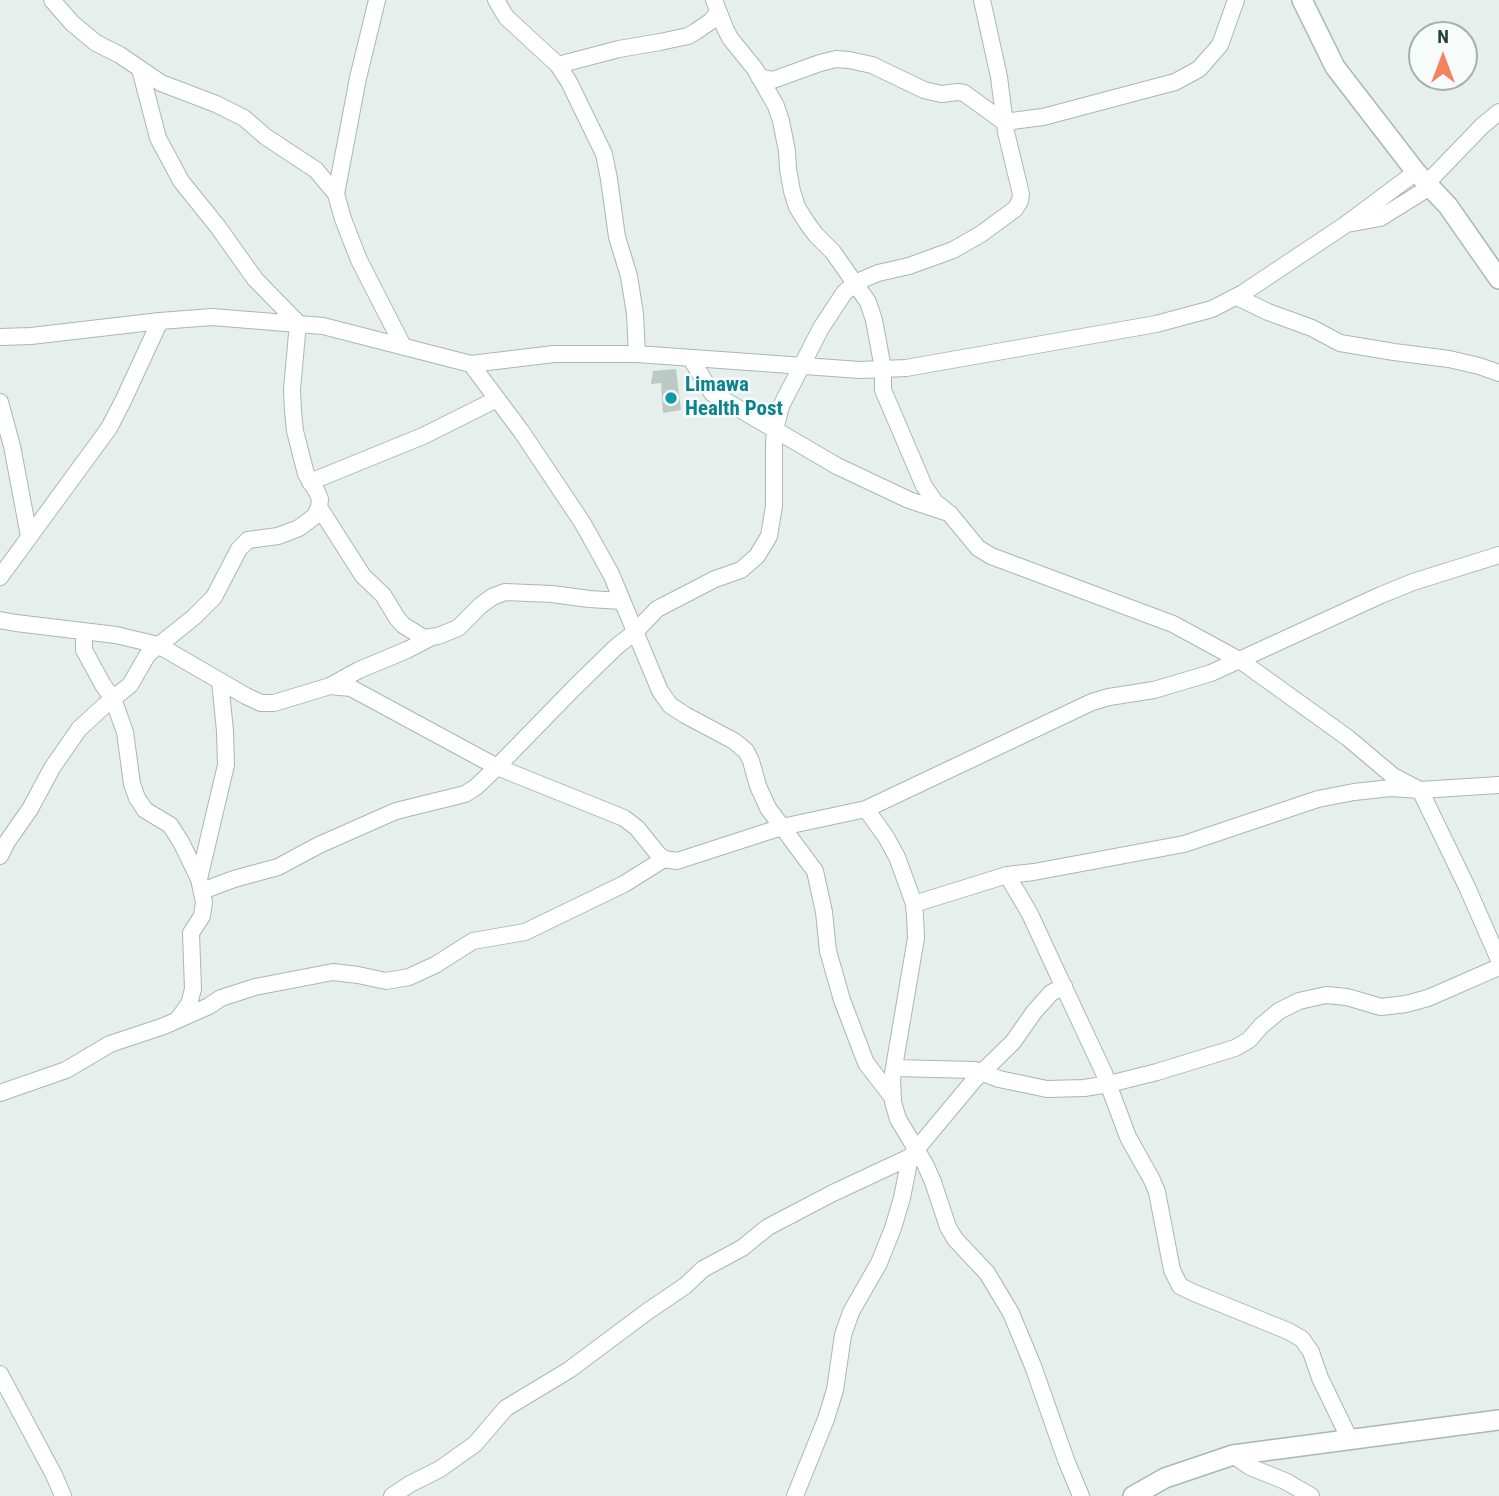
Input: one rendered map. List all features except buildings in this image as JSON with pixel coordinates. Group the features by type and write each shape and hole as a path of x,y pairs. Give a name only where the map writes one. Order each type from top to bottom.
{"street":[{"path":"52,0 72,23 96,43 120,55 161,83 244,118 266,137 316,170 336,194 359,260 403,346"},
{"path":"336,194 358,78 377,0"},
{"path":"496,0 506,17 558,65 604,154 617,237 629,276 637,354"},
{"path":"201,885 278,867 319,845 396,811 465,793 476,787 657,609 715,579 741,570 757,556 769,536 774,506 775,430 781,406 844,293 855,283 878,273 909,266 953,250 1015,209 1020,201 1021,194 1004,122 999,77 982,0"},
{"path":"759,77 774,80 820,63 849,60 872,65 924,90 941,94 964,93 1004,122 1043,117 1175,82 1199,69 1220,44 1236,0"},
{"path":"1302,0 1335,67 1424,180 1448,206 1499,279"},
{"path":"558,65 619,49 688,36 716,14 776,106 797,206 868,302 883,369 883,390 924,486 935,502 950,514 978,548 991,556 1172,624 1241,661 1348,738 1393,776 1420,790 1499,960"},
{"path":"0,856 52,768 79,730 130,685 148,654 214,597 239,549 248,540 278,536 299,528 315,516 319,507 320,499 306,474 295,431 292,389 298,323 255,278 181,181 158,138 140,69"},
{"path":"0,338 212,317 323,326 471,364 554,354 637,354 860,370 906,368 1156,324 1212,309 1237,296 1345,225 1424,180 1499,111"},
{"path":"1237,296 1340,342 1449,359 1499,373"},
{"path":"0,577 109,428 160,321"},
{"path":"691,359 712,393 837,466 909,500 950,514"},
{"path":"471,364 582,522 611,574 660,691 670,705 734,741 746,751 768,808 815,871 824,912 828,951 842,1000 866,1063 892,1098"},
{"path":"860,370 883,390"},
{"path":"310,482 423,436 497,399"},
{"path":"0,402 12,446 29,536"},
{"path":"319,507 363,576 383,594 397,618 414,633 430,638"},
{"path":"330,685 351,688 498,767 624,818 636,828 657,855 677,861 782,827 866,809 1092,702 1109,696 1154,690 1211,673 1381,595 1499,555"},
{"path":"0,620 116,635 158,645 261,703 274,703 330,685 430,638 458,628 480,606 505,592 622,601"},
{"path":"84,631 85,650 113,699 125,732 132,784 137,798 145,810 170,825 201,885 204,901 202,916 191,933 193,989 188,1004 176,1021"},
{"path":"201,885 226,765 220,681"},
{"path":"914,904 1007,874 1034,872 1184,844 1318,799 1391,788 1420,790 1499,785"},
{"path":"866,809 897,857 914,904 916,938 894,1068 892,1098 898,1119 914,1153 933,1182 948,1227 955,1239 988,1273 1011,1313 1081,1496"},
{"path":"0,1093 66,1070 110,1044 176,1021 234,993 333,972 386,981 409,977 435,965 473,941 525,932 624,884 664,859"},
{"path":"1007,874 1030,914 1064,986 1128,1136 1157,1192 1172,1270 1180,1286 1303,1339 1350,1440"},
{"path":"894,1068 975,1070 999,1079 1047,1089 1108,1084 1235,1048 1248,1040 1279,1011 1299,1001 1326,995 1346,997 1381,1007 1406,1004 1427,998 1499,967"},
{"path":"392,1496 440,1469 475,1444 506,1408 569,1370 685,1286 703,1269 742,1248 768,1227 914,1153 981,1072 1013,1042 1051,993 1064,986"},
{"path":"795,1496 835,1390 843,1335 893,1228 914,1153"},
{"path":"0,1374 63,1496"},
{"path":"1133,1496 1166,1478 1233,1455 1499,1420"},
{"path":"1233,1455 1250,1467 1285,1481 1311,1496"}],"place":[{"name":"Limawa Health Post","path":"671,398"}]}
